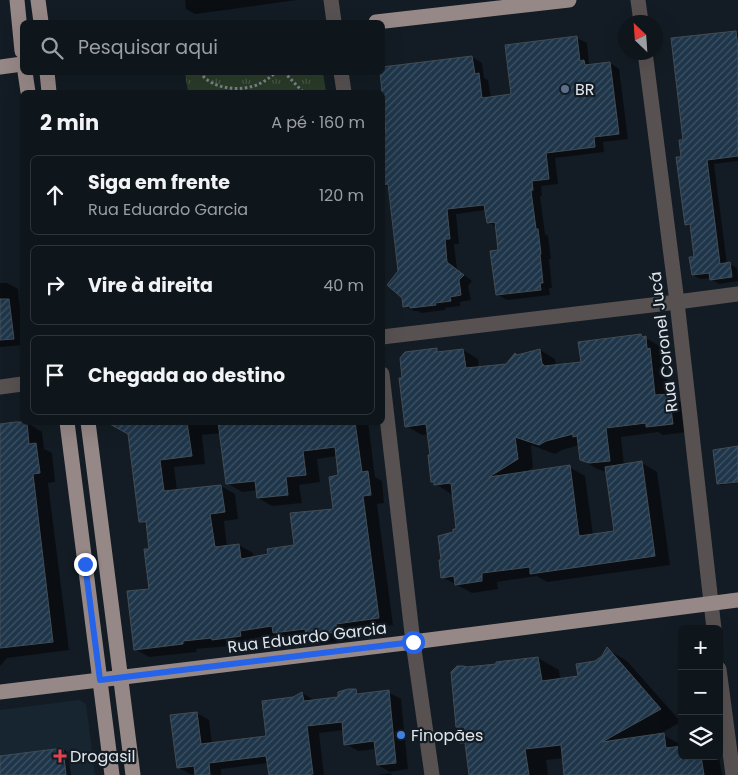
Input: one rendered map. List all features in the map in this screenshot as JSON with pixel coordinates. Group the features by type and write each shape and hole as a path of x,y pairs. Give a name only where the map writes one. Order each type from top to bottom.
{"main road":[{"path":"17,0 20,31"},
{"path":"38,0 41,20"},
{"path":"385,21 569,0"},
{"path":"0,67 20,64"},
{"path":"25,75 28,90"},
{"path":"47,75 49,90"},
{"path":"68,425 112,775"},
{"path":"88,425 133,775"},
{"name":"Rua Eduardo Garcia","path":"0,692 738,600"}],"street":[{"path":"331,0 334,20"},
{"path":"638,0 640,15"},
{"name":"Rua Coronel Jucá","path":"646,60 677,302 713,625"},
{"path":"341,75 344,90"},
{"path":"385,337 738,294"},
{"path":"0,387 20,384"},
{"path":"385,400 413,642 432,775"},
{"path":"719,670 733,775"}],"path":[{"path":"202,75 216,85 245,88 258,84 272,75"},
{"path":"287,75 301,90"}],"shaded area":[{"path":"79,700 86,704 95,775 0,775 0,710"}],"green space":[{"path":"185,75 323,75 326,90 188,90"}],"building":[{"path":"736,31 738,48 738,156 707,160 720,264 730,262 732,277 710,280 709,273 692,275 689,257 694,257 690,224 685,225 676,157 681,157 679,140 683,140 671,38"},
{"path":"577,36 580,61 584,60 585,65 610,62 619,134 594,137 595,147 546,153 549,179 532,181 533,190 531,191 541,254 543,283 540,283 541,290 496,295 490,251 498,250 495,222 487,223 484,205 447,209 450,239 445,239 447,262 464,275 459,280 461,295 450,297 451,301 435,303 436,305 403,307 402,298 387,285 398,271 388,184 385,184 385,90 382,90 380,75 385,75 385,67 472,56 475,74 479,73 482,98 511,94 505,45"},
{"path":"0,299 9,299 14,339 0,340"},
{"path":"641,334 642,337 646,336 647,349 650,348 655,395 669,394 673,424 646,427 646,423 606,428 610,461 589,463 580,460 577,436 573,437 573,434 546,441 539,445 515,437 518,459 489,477 570,465 579,536 614,531 605,467 642,461 655,556 530,574 530,567 482,573 482,581 455,585 454,576 441,578 438,536 453,532 453,529 456,529 451,483 434,485 434,482 431,482 426,424 405,427 399,378 402,378 400,358 405,352 437,348 437,352 463,349 466,368 506,364 515,353 517,355 540,349 544,366 581,362 578,342"},
{"path":"20,422 20,425 27,425 29,444 36,443 40,473 33,474 53,642 0,648 0,424"},
{"path":"112,425 187,425 192,456 160,460 164,491 221,485 225,512 210,514 215,547 239,544 241,559 268,554 267,549 294,545 290,513 333,509 329,477 338,475 335,447 303,451 306,475 286,477 288,495 257,498 255,481 226,484 218,425 355,425 362,472 368,471 371,495 363,496 379,618 336,624 337,632 306,636 305,629 273,633 272,626 240,631 241,636 183,641 183,644 134,650 127,591 149,589 144,549 149,549 146,522 139,522 128,434"},
{"path":"738,446 738,482 717,484 713,450"},
{"path":"607,647 661,709 602,742 664,733 666,748 678,746 678,760 702,760 704,775 564,775 561,745 525,749 529,775 469,775 465,743 460,743 458,727 456,727 451,672 457,666 467,667 496,664 496,662 538,657 542,681 578,676 576,664 595,661 602,656"},
{"path":"356,689 357,694 389,690 396,763 377,765 374,741 344,745 342,722 307,726 313,774 269,775 266,756 209,763 210,775 195,775 194,766 177,768 170,715 197,712 201,744 266,736 262,701 293,697 302,692 304,701 338,697 338,692"},
{"path":"63,748 66,775 0,775 0,756"}],"place":[{"name":"BR","path":"565,89"},
{"name":"Finopães","path":"401,735"},
{"name":"Drogasil","path":"60,756"}],"route":[{"path":"85,564 100,680 413,642"}]}
